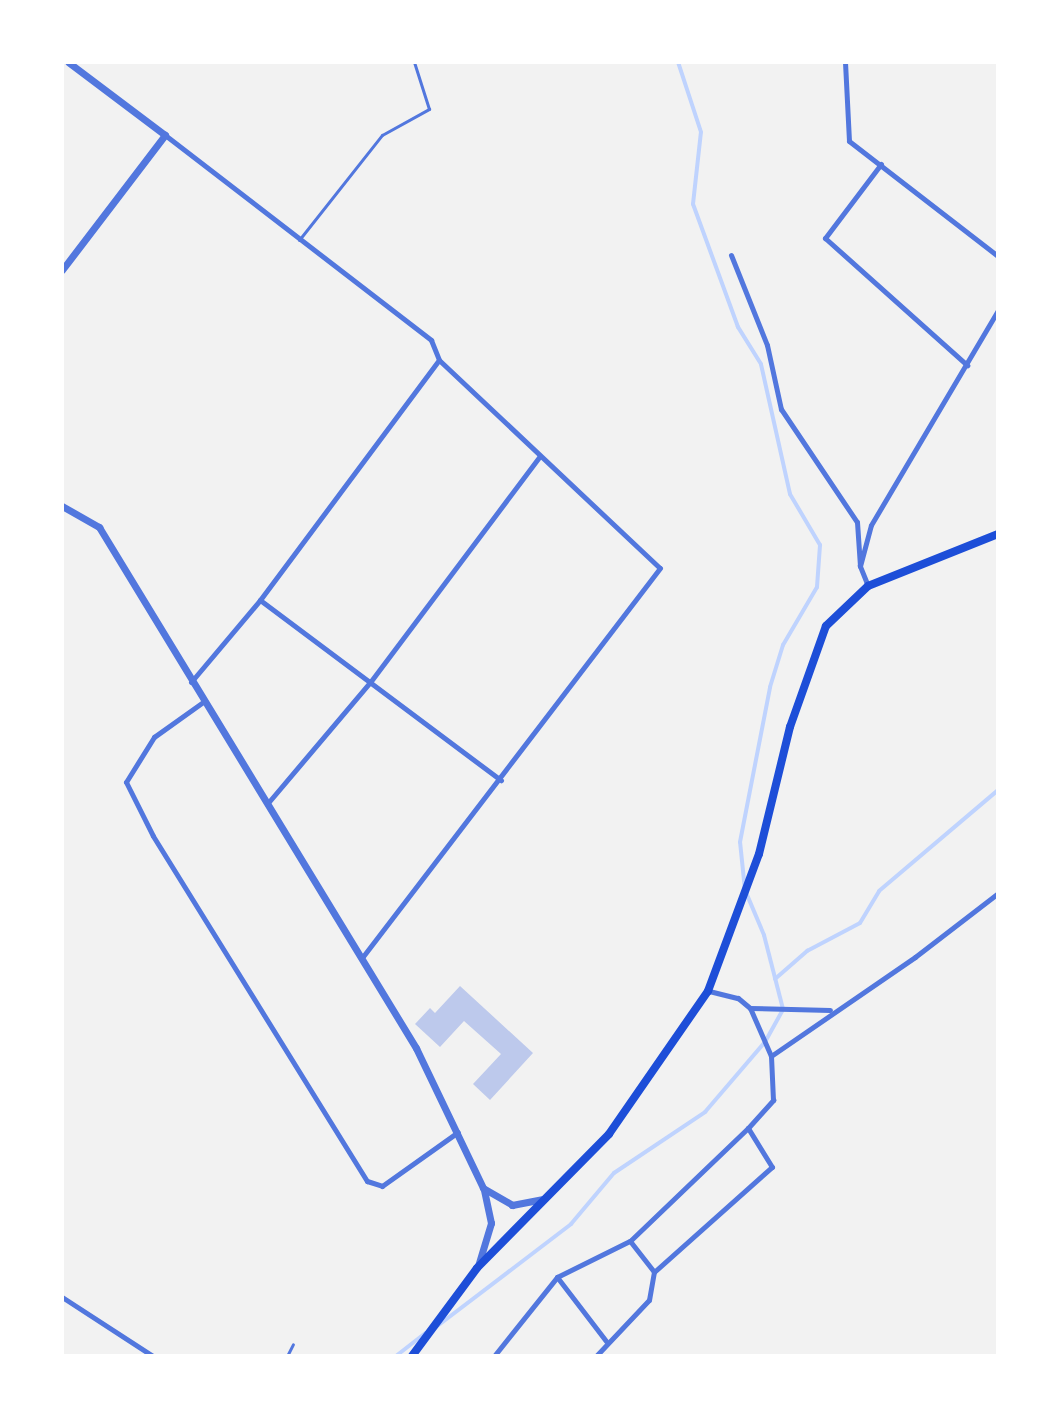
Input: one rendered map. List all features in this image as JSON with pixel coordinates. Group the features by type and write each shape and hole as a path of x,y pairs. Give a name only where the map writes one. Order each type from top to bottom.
{"main road":[{"path":"412,1356 477,1268 609,1134 708,991 759,854 812,655 826,626 868,586 998,534"}],"street":[{"path":"68,62 431,340 439,360 660,568 362,958"},
{"path":"845,62 849,141 998,256"},
{"path":"62,270 165,135"},
{"path":"881,164 825,238 967,365"},
{"path":"731,255 767,345 781,409 857,522 860,566 868,586"},
{"path":"860,566 871,525 998,310"},
{"path":"191,682 260,600 439,360"},
{"path":"267,804 371,681 540,456"},
{"path":"62,506 99,527 362,958 458,1132 483,1188 491,1223 477,1268"},
{"path":"260,600 501,780"},
{"path":"203,702 154,737 126,782 153,836 367,1181 382,1186 458,1132"},
{"path":"771,1056 831,1010 915,957 998,893"},
{"path":"494,1356 557,1277 630,1241 773,1100 771,1056 750,1008 738,998 708,991"},
{"path":"750,1008 831,1010"},
{"path":"596,1356 606,1341 649,1300 654,1272 772,1167 748,1128"},
{"path":"483,1188 512,1205 549,1197"},
{"path":"630,1241 654,1272"},
{"path":"557,1277 606,1341"},
{"path":"62,1297 153,1356"}],"lane":[{"path":"299,240 382,135 429,109 414,62"},
{"path":"287,1356 293,1344"}],"building":[{"path":"460,986 533,1053 490,1100 473,1084 501,1054 464,1021 440,1047 415,1024 430,1008 435,1013"}],"waterway":[{"path":"436,1327 571,1224 614,1173 705,1112 765,1042 783,1009 764,935 745,890 740,842 770,687 783,645 817,587 820,545 790,494 761,364 738,327 693,204 701,132 678,62"},
{"path":"775,979 807,951 860,923 879,891 998,790"},
{"path":"396,1356 425,1333"}]}
